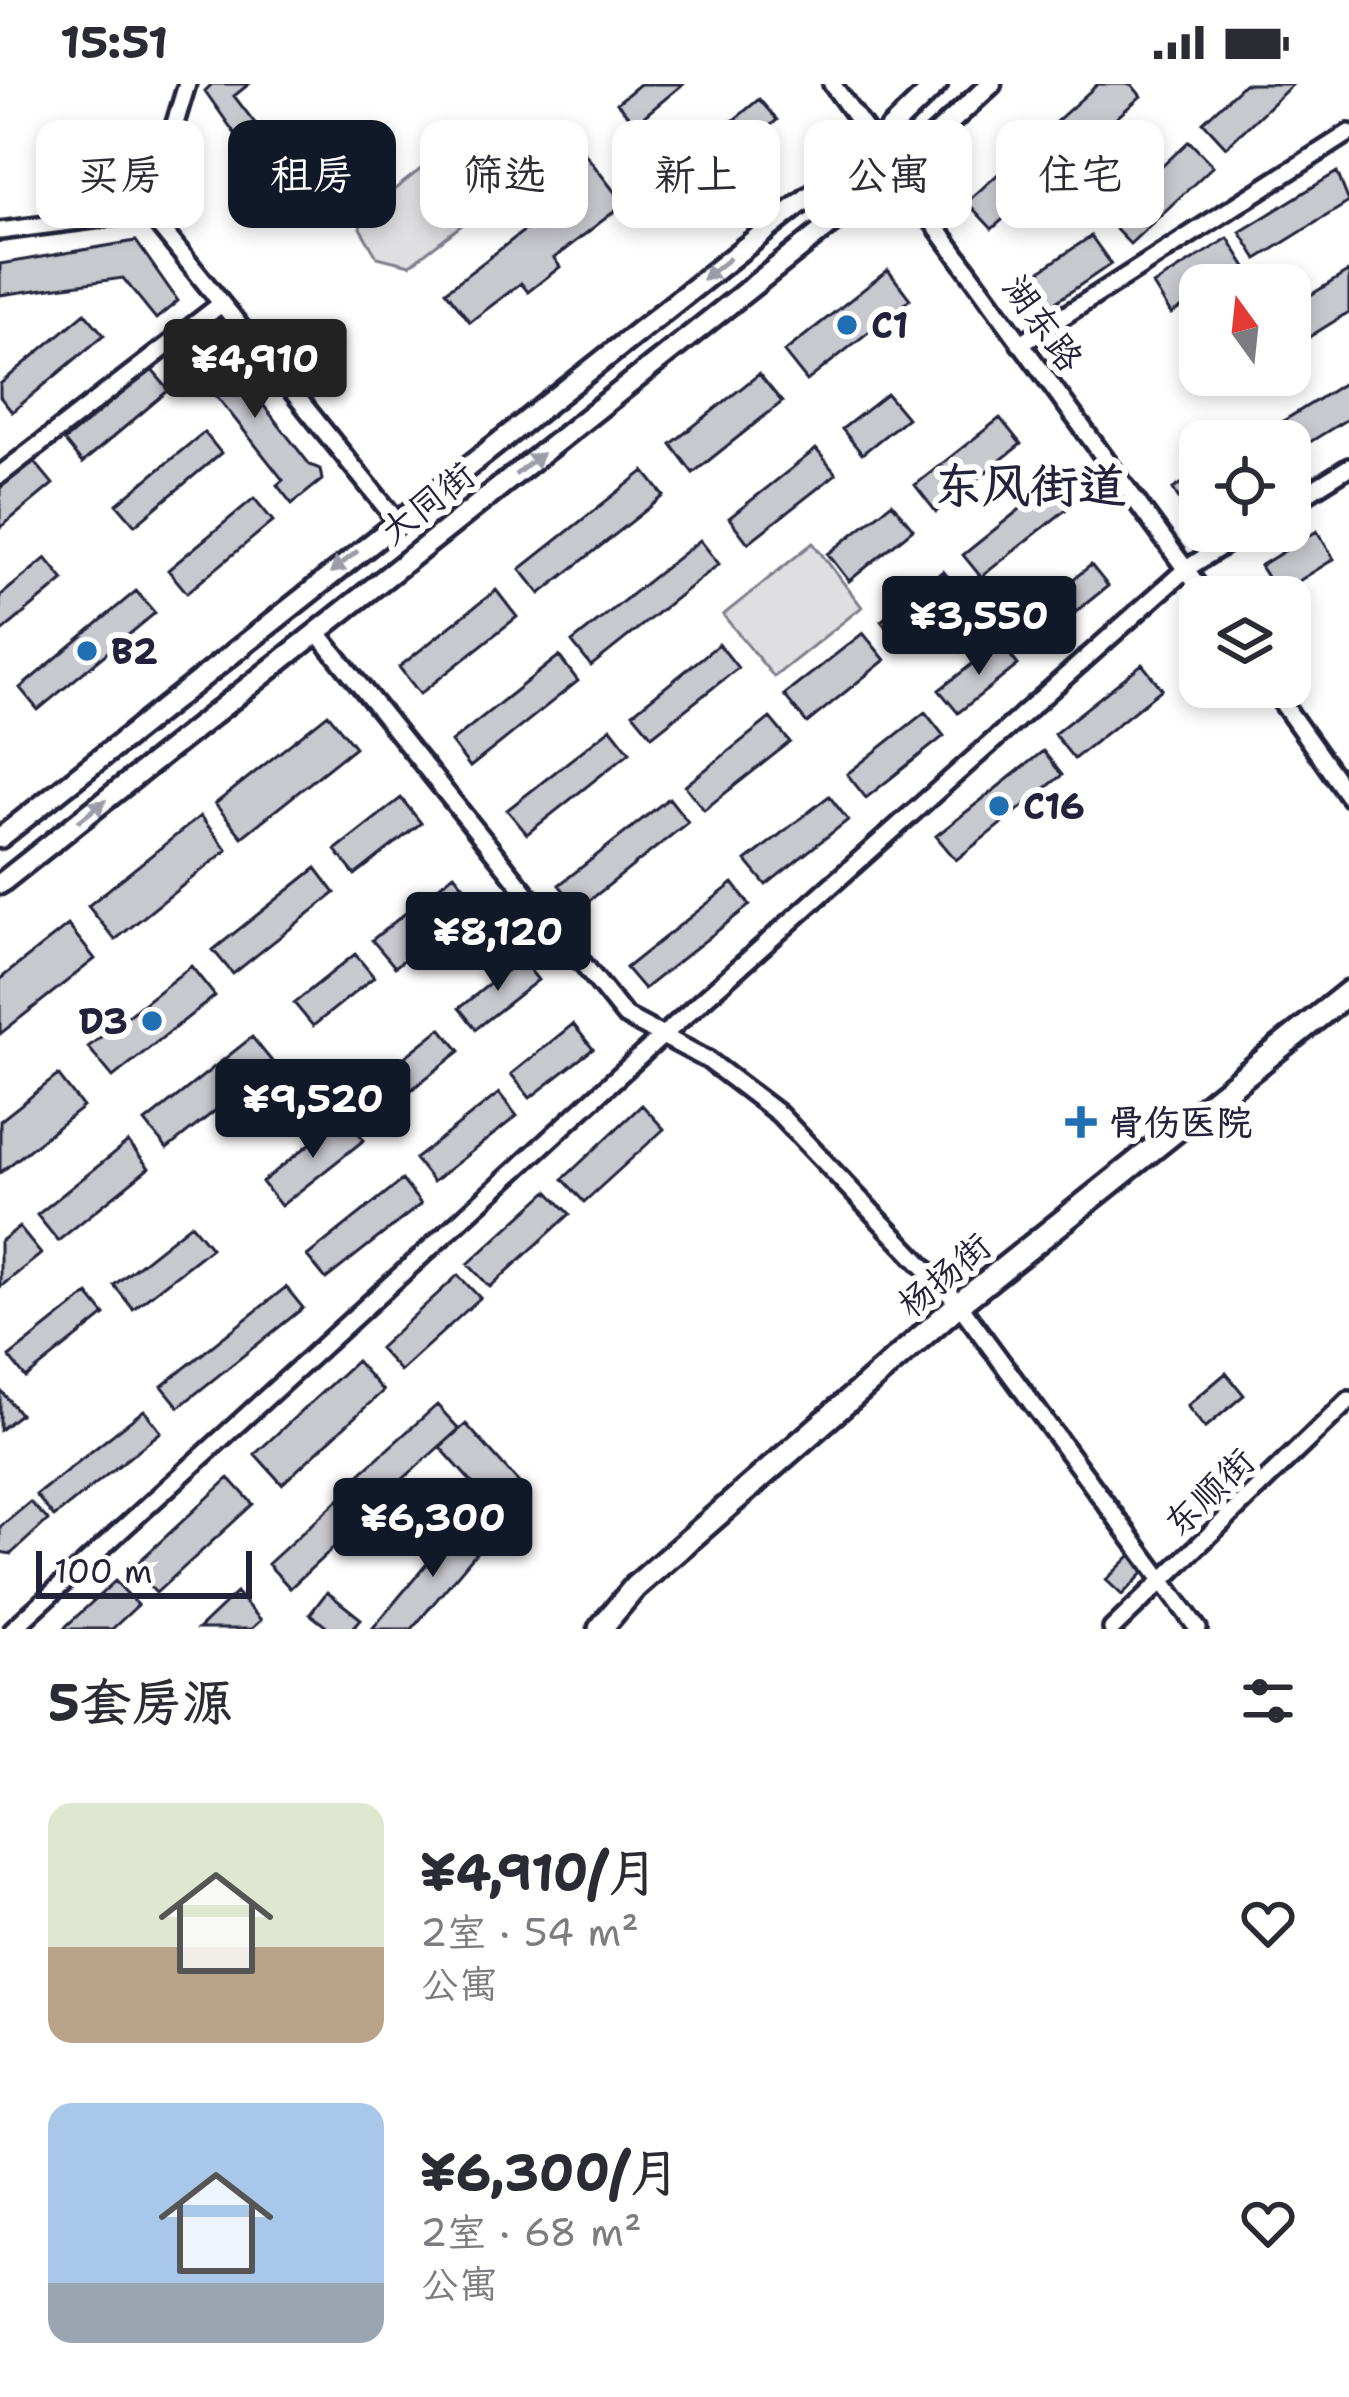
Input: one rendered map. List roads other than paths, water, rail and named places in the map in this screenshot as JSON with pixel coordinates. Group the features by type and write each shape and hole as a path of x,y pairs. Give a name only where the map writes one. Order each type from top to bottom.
{"highway":[{"name":"杨扬街","path":"600,1629 634,1587 959,1304 1349,992"}],"main road":[{"name":"大同街","path":"900,120 937,84"},
{"name":"大同街","path":"952,120 991,84"},
{"name":"大同街","path":"0,838 804,200"},
{"name":"大同街","path":"0,884 826,228"}],"street":[{"path":"176,120 187,84"},
{"name":"湖东路","path":"832,84 857,120"},
{"path":"1020,344 1349,134"},
{"path":"0,231 36,226"},
{"path":"161,228 396,520"},
{"name":"湖东路","path":"935,228 1191,576"},
{"path":"0,475 221,304"},
{"path":"1311,490 1349,466"},
{"path":"0,1616 13,1629 660,1038 1186,569 1213,552"},
{"path":"317,632 625,1016 708,1060 779,1114 959,1304 1198,1629"},
{"path":"1285,708 1349,796"},
{"name":"东顺街","path":"1112,1629 1349,1400"}],"place":[{"name":"C1","path":"847,325"},
{"name":"B2","path":"87,651"},
{"name":"C16","path":"999,806"},
{"name":"D3","path":"152,1021"},
{"name":"骨伤医院","path":"1081,1122"}],"district":[{"name":"东风街道","path":"1030,485"}]}
